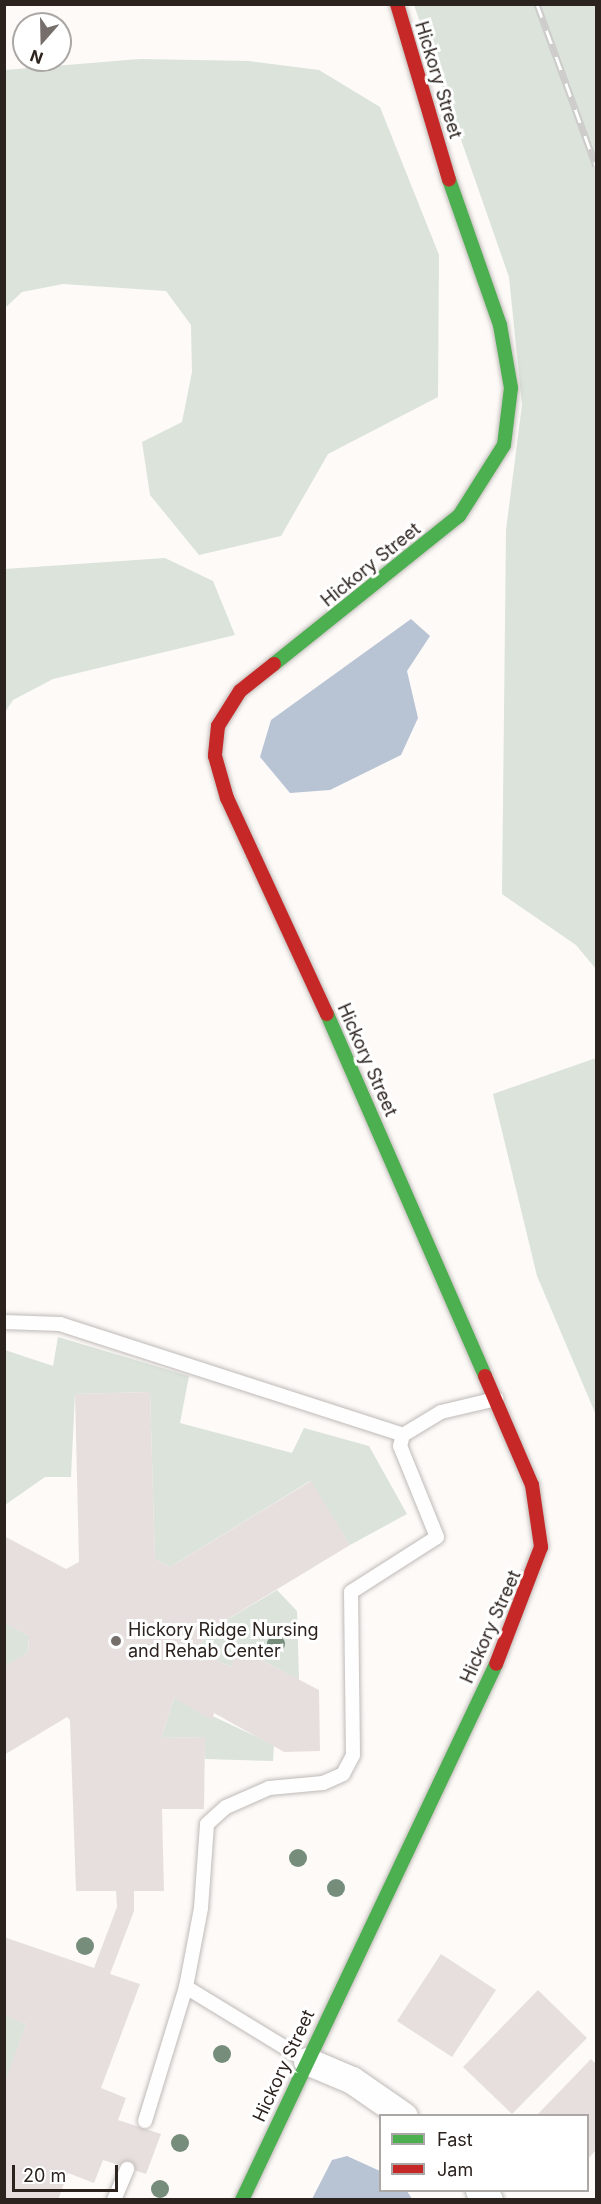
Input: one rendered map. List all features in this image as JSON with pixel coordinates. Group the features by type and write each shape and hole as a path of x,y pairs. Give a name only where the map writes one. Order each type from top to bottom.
{"street":[{"name":"Hickory Street","path":"242,2199 534,1574 540,1517 496,1399 227,798 215,756 218,726 240,691 459,516 493,470 506,436 512,388 500,325 427,115 397,4"},
{"path":"307,2061 352,2080 403,2114"}],"lane":[{"path":"4,1322 60,1324 403,1435"},
{"path":"145,2121 186,1987 201,1908 207,1824 226,1807 269,1788 336,1780 350,1763 351,1592 437,1537 400,1446 403,1435 427,1418 496,1399"},
{"path":"186,1987 307,2061"},
{"path":"114,2199 127,2169"}],"shaded area":[{"path":"414,5 596,5 596,969 576,945 502,894 506,530 522,405 509,277"},
{"path":"140,59 249,61 319,70 380,107 439,255 438,397 328,454 281,536 199,555 150,495 142,442 182,422 192,372 191,325 166,291 63,284 22,292 5,308 5,70 72,72 72,65"},
{"path":"165,558 213,581 235,635 53,679 13,700 5,712 5,569"},
{"path":"596,1058 596,1415 537,1276 493,1094"},
{"path":"58,1337 189,1376 180,1423 292,1453 304,1428 369,1446 407,1514 350,1545 310,1481 170,1567 155,1559 150,1392 75,1394 71,1477 45,1477 5,1505 5,1350 53,1366"},
{"path":"277,1590 297,1611 299,1680 239,1648 231,1667 198,1652 208,1631"},
{"path":"5,1623 29,1636 28,1652 5,1667"},
{"path":"174,1698 274,1745 273,1761 205,1759 204,1737 161,1738"},
{"path":"5,2015 26,2024 5,2085"}],"water":[{"path":"411,619 430,636 407,671 418,718 401,755 330,790 290,793 260,757 271,720"},
{"path":"347,2156 379,2171 379,2192 408,2192 412,2199 312,2199 332,2160"}],"building":[{"name":"Hickory Ridge Nursing and Rehab Center","path":"150,1392 155,1559 170,1567 311,1481 350,1545 208,1631 198,1652 231,1667 238,1648 319,1690 320,1751 284,1752 214,1713 212,1720 174,1698 161,1738 205,1737 204,1809 162,1809 164,1891 134,1891 134,1911 110,1974 140,1984 101,2088 126,2098 118,2120 161,2134 146,2174 103,2160 94,2183 68,2173 58,2200 4,2200 4,2085 26,2024 4,2015 4,1937 94,1968 117,1907 116,1891 76,1891 70,1720 67,1717 4,1755 4,1667 28,1652 29,1636 4,1623 4,1536 66,1569 79,1562 75,1394"},
{"path":"441,1954 496,1990 452,2057 397,2021"},
{"path":"538,1990 587,2038 512,2114 463,2067"},
{"path":"591,2059 596,2064 596,2150 589,2158 589,2114 538,2114"}],"railway":[{"path":"537,4 596,166"}],"traffic: fast":[{"path":"274,664 459,516 504,445 511,388 500,325 449,179"},
{"path":"327,1014 485,1376"},
{"path":"242,2200 496,1664"}],"traffic: jam":[{"path":"397,4 449,179"},
{"path":"274,664 240,691 218,726 215,756 227,798 327,1014"},
{"path":"485,1376 532,1485 541,1547 496,1664"}],"place":[{"name":"Hickory Ridge Nursing and Rehab Center","path":"116,1641"}]}
